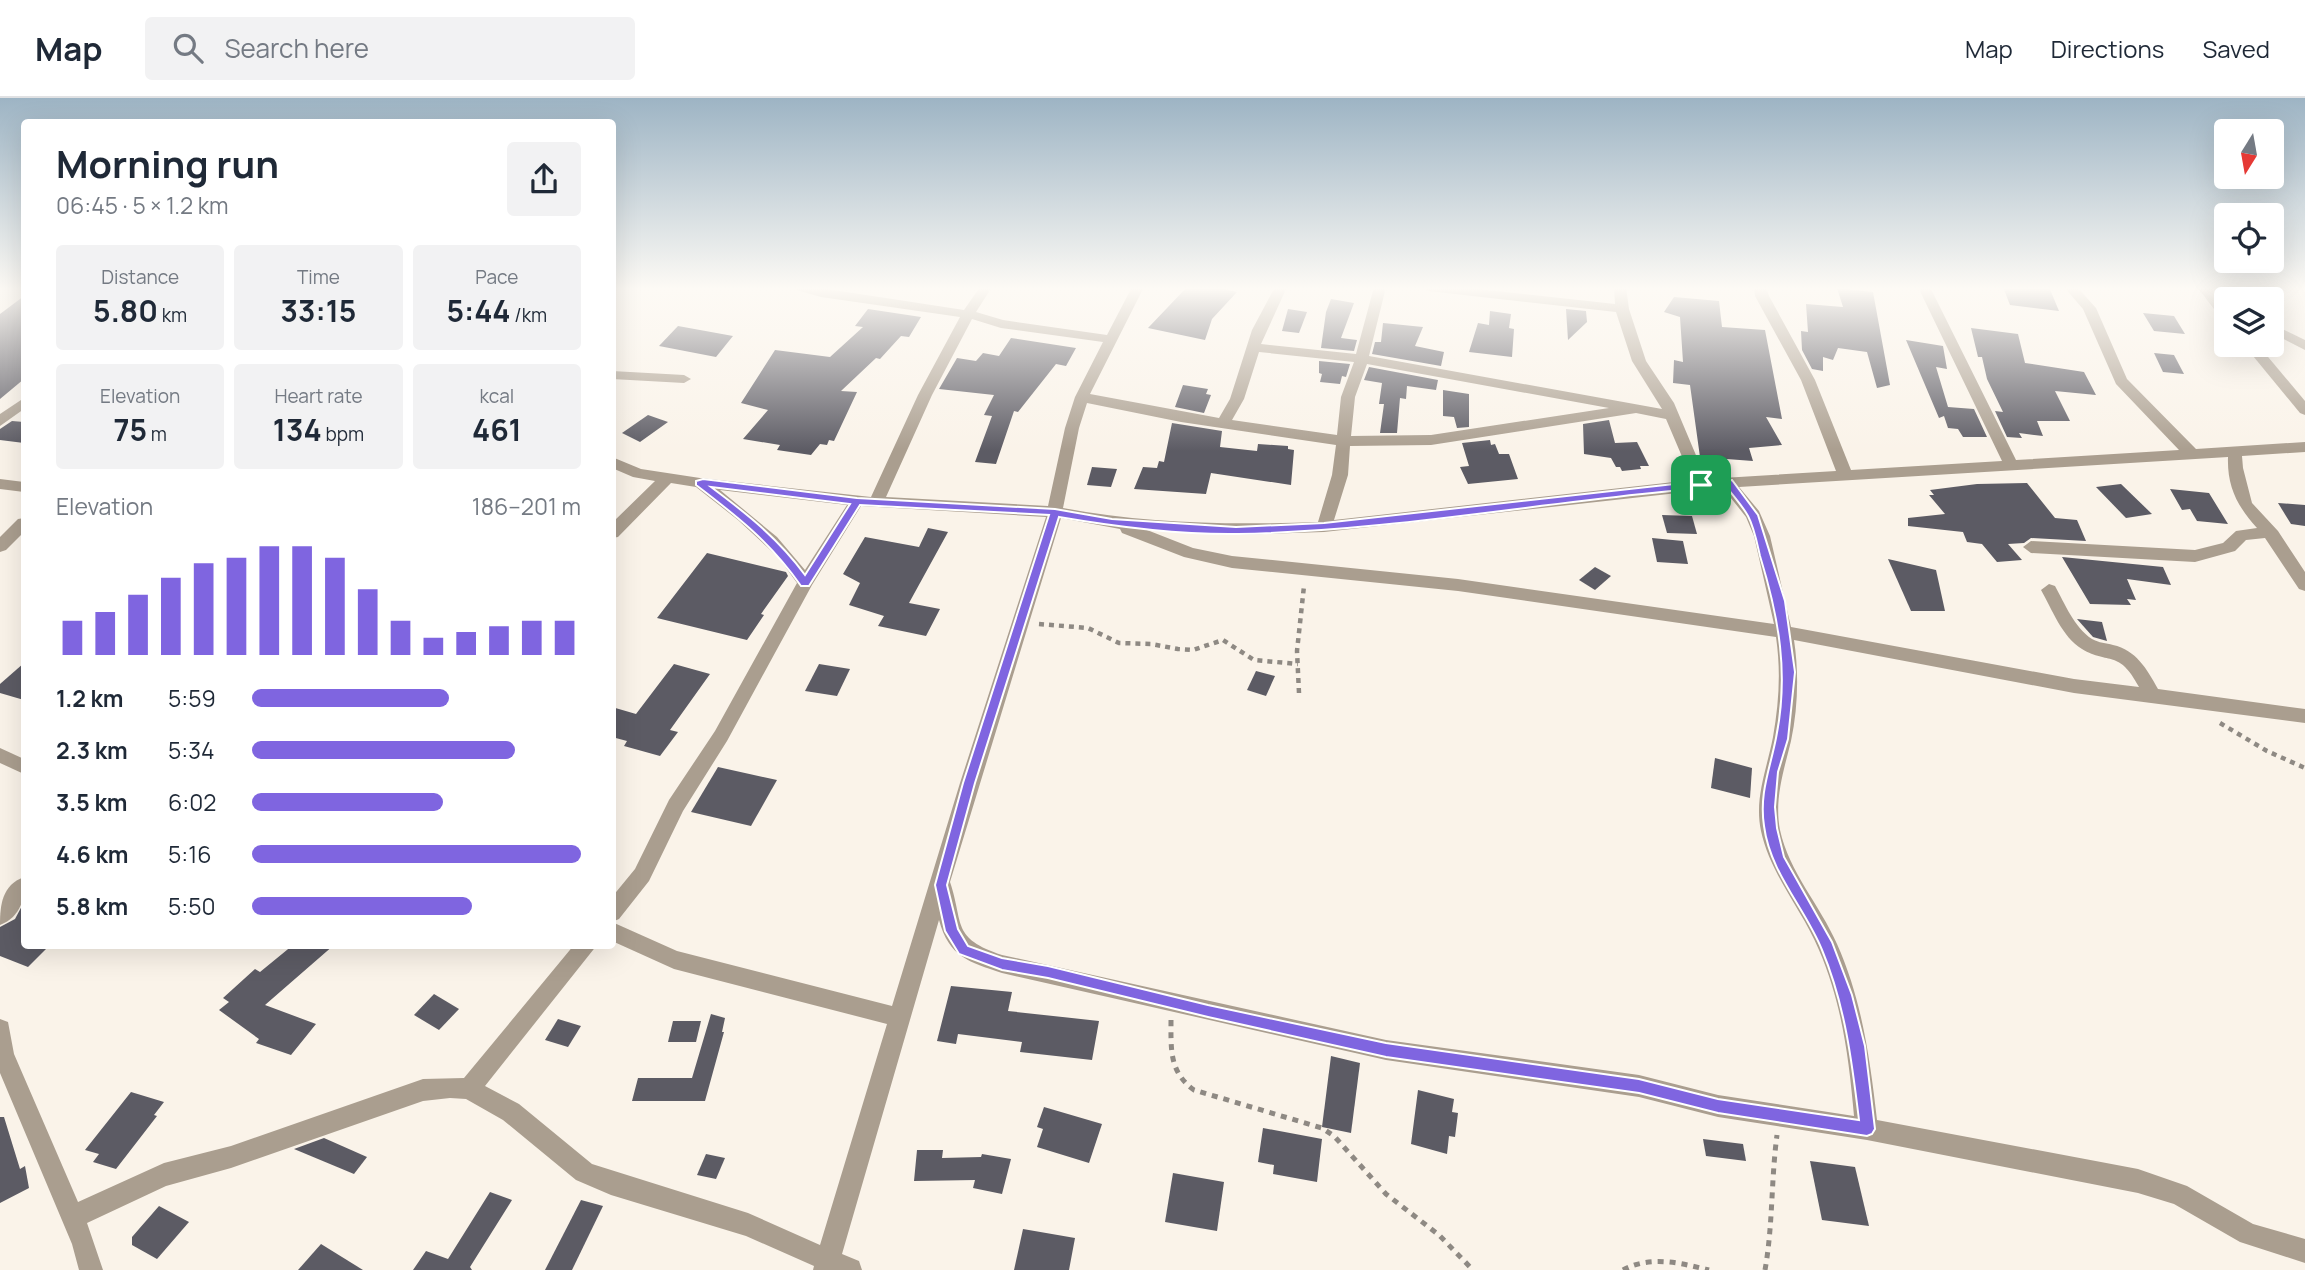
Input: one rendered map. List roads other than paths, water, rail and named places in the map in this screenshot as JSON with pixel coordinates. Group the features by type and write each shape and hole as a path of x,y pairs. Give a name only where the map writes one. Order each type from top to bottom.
{"street":[{"path":"876,503 925,395 953,342"},
{"path":"73,1217 164,1175 230,1157 423,1090 450,1087 469,1089 511,1112 584,1172 611,1183 748,1224 833,1268 969,783 1055,512 1067,447 1082,397 1109,342"},
{"path":"1224,422 1237,399 1256,342"},
{"path":"1324,527 1340,475 1348,397 1366,342"},
{"path":"1633,342 1639,361 1667,403 1701,485"},
{"path":"1787,342 1808,380 1846,476"},
{"path":"1951,342 2012,466"},
{"path":"2104,342 2121,381 2191,453"},
{"path":"1255,347 1362,359 1671,415"},
{"path":"2261,357 2305,410"},
{"path":"616,375 684,379"},
{"path":"1082,397 1181,417 1344,442 1431,440 1641,408"},
{"path":"0,421 21,404"},
{"path":"616,464 638,473 667,478 857,501 1055,512 1112,523 1236,530 1324,527 1701,485 2305,447"},
{"path":"2235,451 2235,468 2245,505 2269,532 2305,585"},
{"path":"616,529 667,478"},
{"path":"700,483 744,516 783,552 805,583"},
{"path":"1728,483 1753,515 1762,536 1779,601 1790,672 1782,739 1772,772 1770,828 1778,858 1828,946 1845,995 1858,1046 1867,1129"},
{"path":"0,484 21,487"},
{"path":"616,908 642,875 677,806 721,736 805,583 857,501"},
{"path":"1112,523 1206,557 1458,585 1784,632 2074,686 2305,716"},
{"path":"0,548 21,526"},
{"path":"2031,547 2195,556 2229,547 2242,535 2269,532"},
{"path":"0,548 21,544"},
{"path":"2049,590 2076,634 2086,643 2115,652 2130,661 2140,670 2152,695"},
{"path":"0,755 21,766"},
{"path":"941,885 952,931 963,950 1002,964 1048,972 1386,1050 1639,1086 1718,1106 1867,1129 2138,1181 2179,1194 2248,1234 2305,1251"},
{"path":"0,916 21,890"},
{"path":"616,933 674,960 901,1018"},
{"path":"469,1089 584,949"},
{"path":"0,1029 1,1056 85,1244 91,1270"}]}
